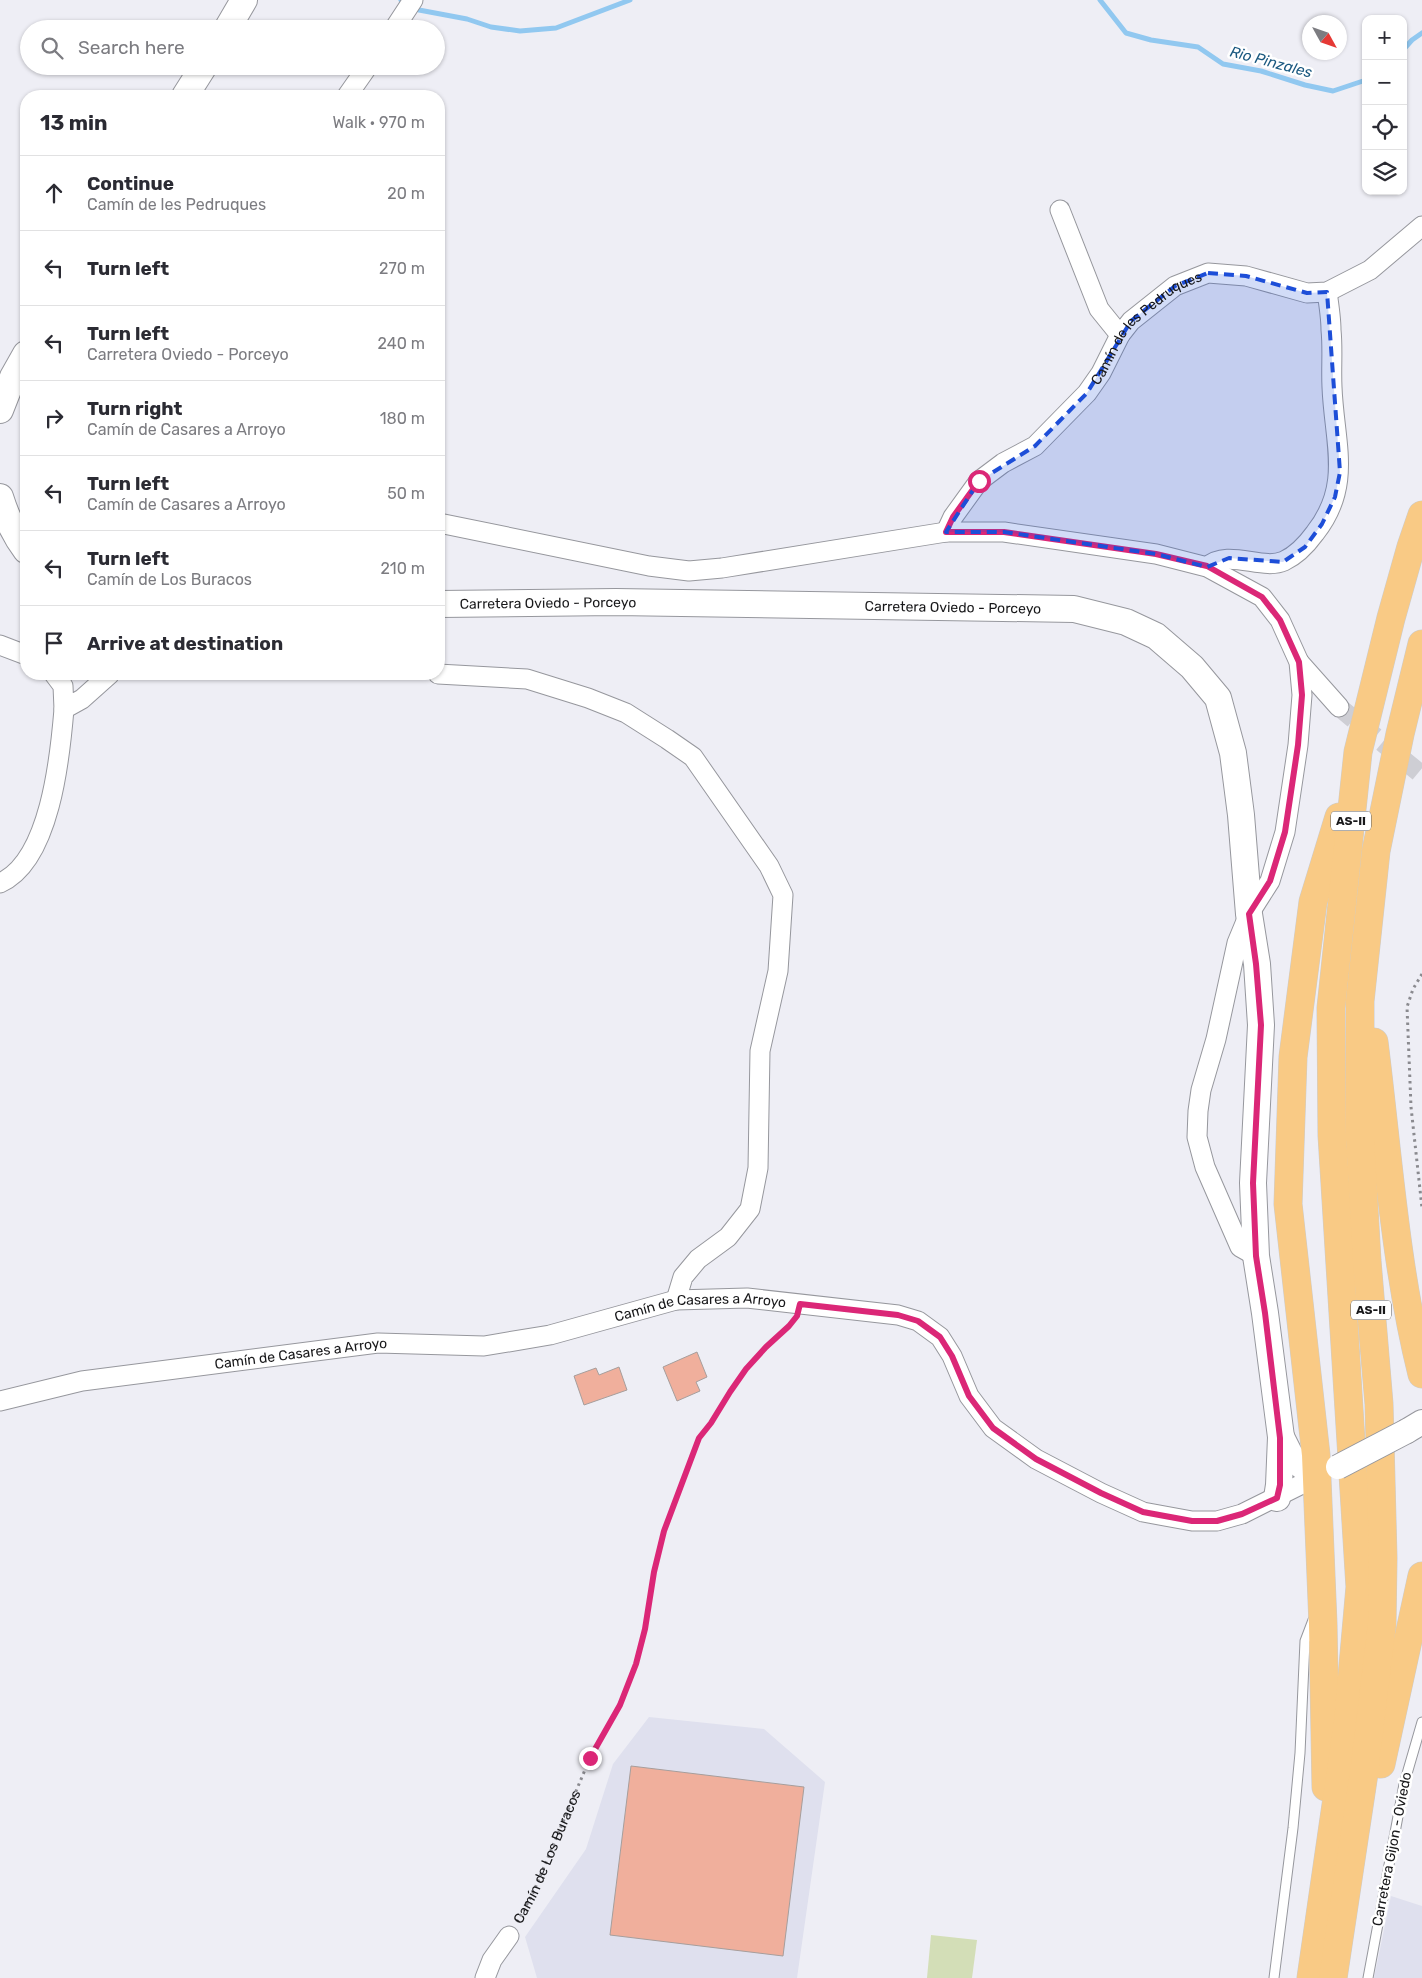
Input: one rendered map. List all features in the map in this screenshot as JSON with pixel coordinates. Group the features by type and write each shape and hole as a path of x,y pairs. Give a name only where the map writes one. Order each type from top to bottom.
{"highway":[{"name":"AS-II","path":"1311,1978 1348,1722 1360,1587 1332,1134 1331,1008 1358,752 1391,618 1422,515"},
{"name":"AS-II","path":"1333,1978 1364,1773 1382,1624 1379,1404 1360,1139 1360,1001 1376,852 1400,734 1422,644"},
{"path":"1325,1888 1326,1786 1322,1597 1327,1472 1316,1455 1288,1204 1293,1057 1313,902 1358,752"},
{"path":"1376,852 1373,1033 1400,1262 1422,1374"},
{"path":"1333,1978 1422,1576"}],"main road":[{"path":"232,20 244,0"},
{"path":"189,90 198,75"},
{"path":"0,410 20,366"},
{"path":"0,497 4,511 20,541"},
{"name":"Carretera Oviedo - Porceyo","path":"445,604 616,602 1074,609 1126,622 1156,636 1192,667 1218,698 1233,753 1241,815 1261,1025 1253,1183 1256,1256 1280,1438 1280,1485 1277,1498"},
{"name":"Carretera Oviedo - Porceyo","path":"1280,1438 1291,1457 1327,1472"}],"street":[{"path":"400,20 413,0"},
{"path":"351,90 362,75"},
{"path":"1060,210 1099,309 1120,335"},
{"name":"Camín de les Pedruques","path":"946,532 953,517 979,481 1002,463 1035,446 1087,393 1101,373 1120,335 1131,321 1175,286 1208,273 1246,276 1307,293 1327,292 1370,270 1422,226"},
{"path":"1207,566 1213,561 1229,558 1260,563 1283,562 1305,547 1322,524 1335,497 1340,472 1332,388 1332,330 1327,292"},
{"path":"445,524 649,566 689,571 722,568 946,532 1004,532 1156,554 1207,566 1262,597 1280,620 1299,662 1339,708"},
{"path":"0,646 20,653"},
{"path":"1249,914 1270,881 1285,832 1299,737 1302,695 1299,662"},
{"path":"445,674 527,679 626,712 693,757 769,866 782,895 778,971 760,1051 758,1168 750,1208 728,1237 698,1258 683,1277 676,1300"},
{"path":"0,884 10,879 33,852 49,804 59,765 64,709 63,686 58,680"},
{"path":"64,709 82,698 103,680"},
{"name":"Carretera Oviedo - Porceyo","path":"1249,914 1237,943 1216,1039 1201,1090 1198,1111 1198,1137 1205,1167 1240,1247 1256,1256"},
{"name":"Camín de Casares a Arroyo","path":"0,1401 82,1381 378,1343 484,1346 550,1336 676,1300 747,1298 898,1315 918,1321 940,1337 952,1356 969,1396 993,1428 1036,1459 1101,1493 1143,1512 1192,1521 1217,1521 1242,1514 1327,1472"},
{"path":"1327,1472 1414,1426"},
{"name":"Camín de Los Buracos","path":"485,1978 492,1960 509,1936"}],"lane":[{"path":"1274,1978 1300,1753 1305,1641 1322,1597"},
{"name":"Carretera Gijon - Oviedo","path":"1368,1978 1404,1784 1422,1722"}],"path":[{"path":"1422,974 1413,989 1407,1008 1411,1107 1422,1208"},
{"name":"Camín de Los Buracos","path":"509,1936 533,1893 590,1758 620,1705 636,1664 645,1629 654,1572 664,1531 699,1438 746,1369 797,1316 800,1304"}],"highlighted area":[{"path":"1208,273 1246,276 1307,293 1327,292 1340,472 1335,497 1322,524 1305,547 1283,562 1229,558 1207,567 1156,554 1004,532 946,532 979,481 1035,446 1087,393 1131,321 1175,286"}],"shaded area":[{"path":"649,1717 764,1729 825,1782 797,1978 537,1978 525,1937 586,1849 613,1764"},
{"path":"1391,1896 1422,1906 1422,1978 1374,1978"}],"green space":[{"path":"931,1935 977,1940 972,1978 927,1978"}],"building":[{"path":"697,1352 707,1377 696,1382 700,1391 677,1401 663,1367"},
{"path":"619,1367 627,1390 584,1405 574,1376 596,1368 599,1375"},
{"path":"631,1766 804,1787 783,1956 610,1935"}],"waterway":[{"name":"Rio Pinzales","path":"401,0 419,10 467,19 491,27 520,31 556,28 630,0"},
{"name":"Rio Pinzales","path":"1100,0 1126,33 1151,40 1198,47 1223,64 1261,71 1305,85 1333,91 1362,81"},
{"name":"Rio Pinzales","path":"1407,46 1422,33"}],"tunnel":[{"path":"1339,707 1422,775"}],"route":[{"path":"590,1758 620,1705 636,1664 645,1629 654,1572 664,1531 692,1453 699,1438 746,1369 789,1326 797,1316 800,1304 898,1315 918,1321 940,1337 952,1356 969,1396 993,1428 1036,1459 1101,1493 1143,1512 1192,1521 1217,1521 1242,1514 1277,1498 1280,1485 1280,1438 1256,1256 1253,1183 1261,1025 1256,964 1249,914 1270,881 1285,832 1298,745 1302,695 1299,662 1280,620 1262,597 1207,566 1156,554 1004,532 946,532 953,517 979,481"}]}
